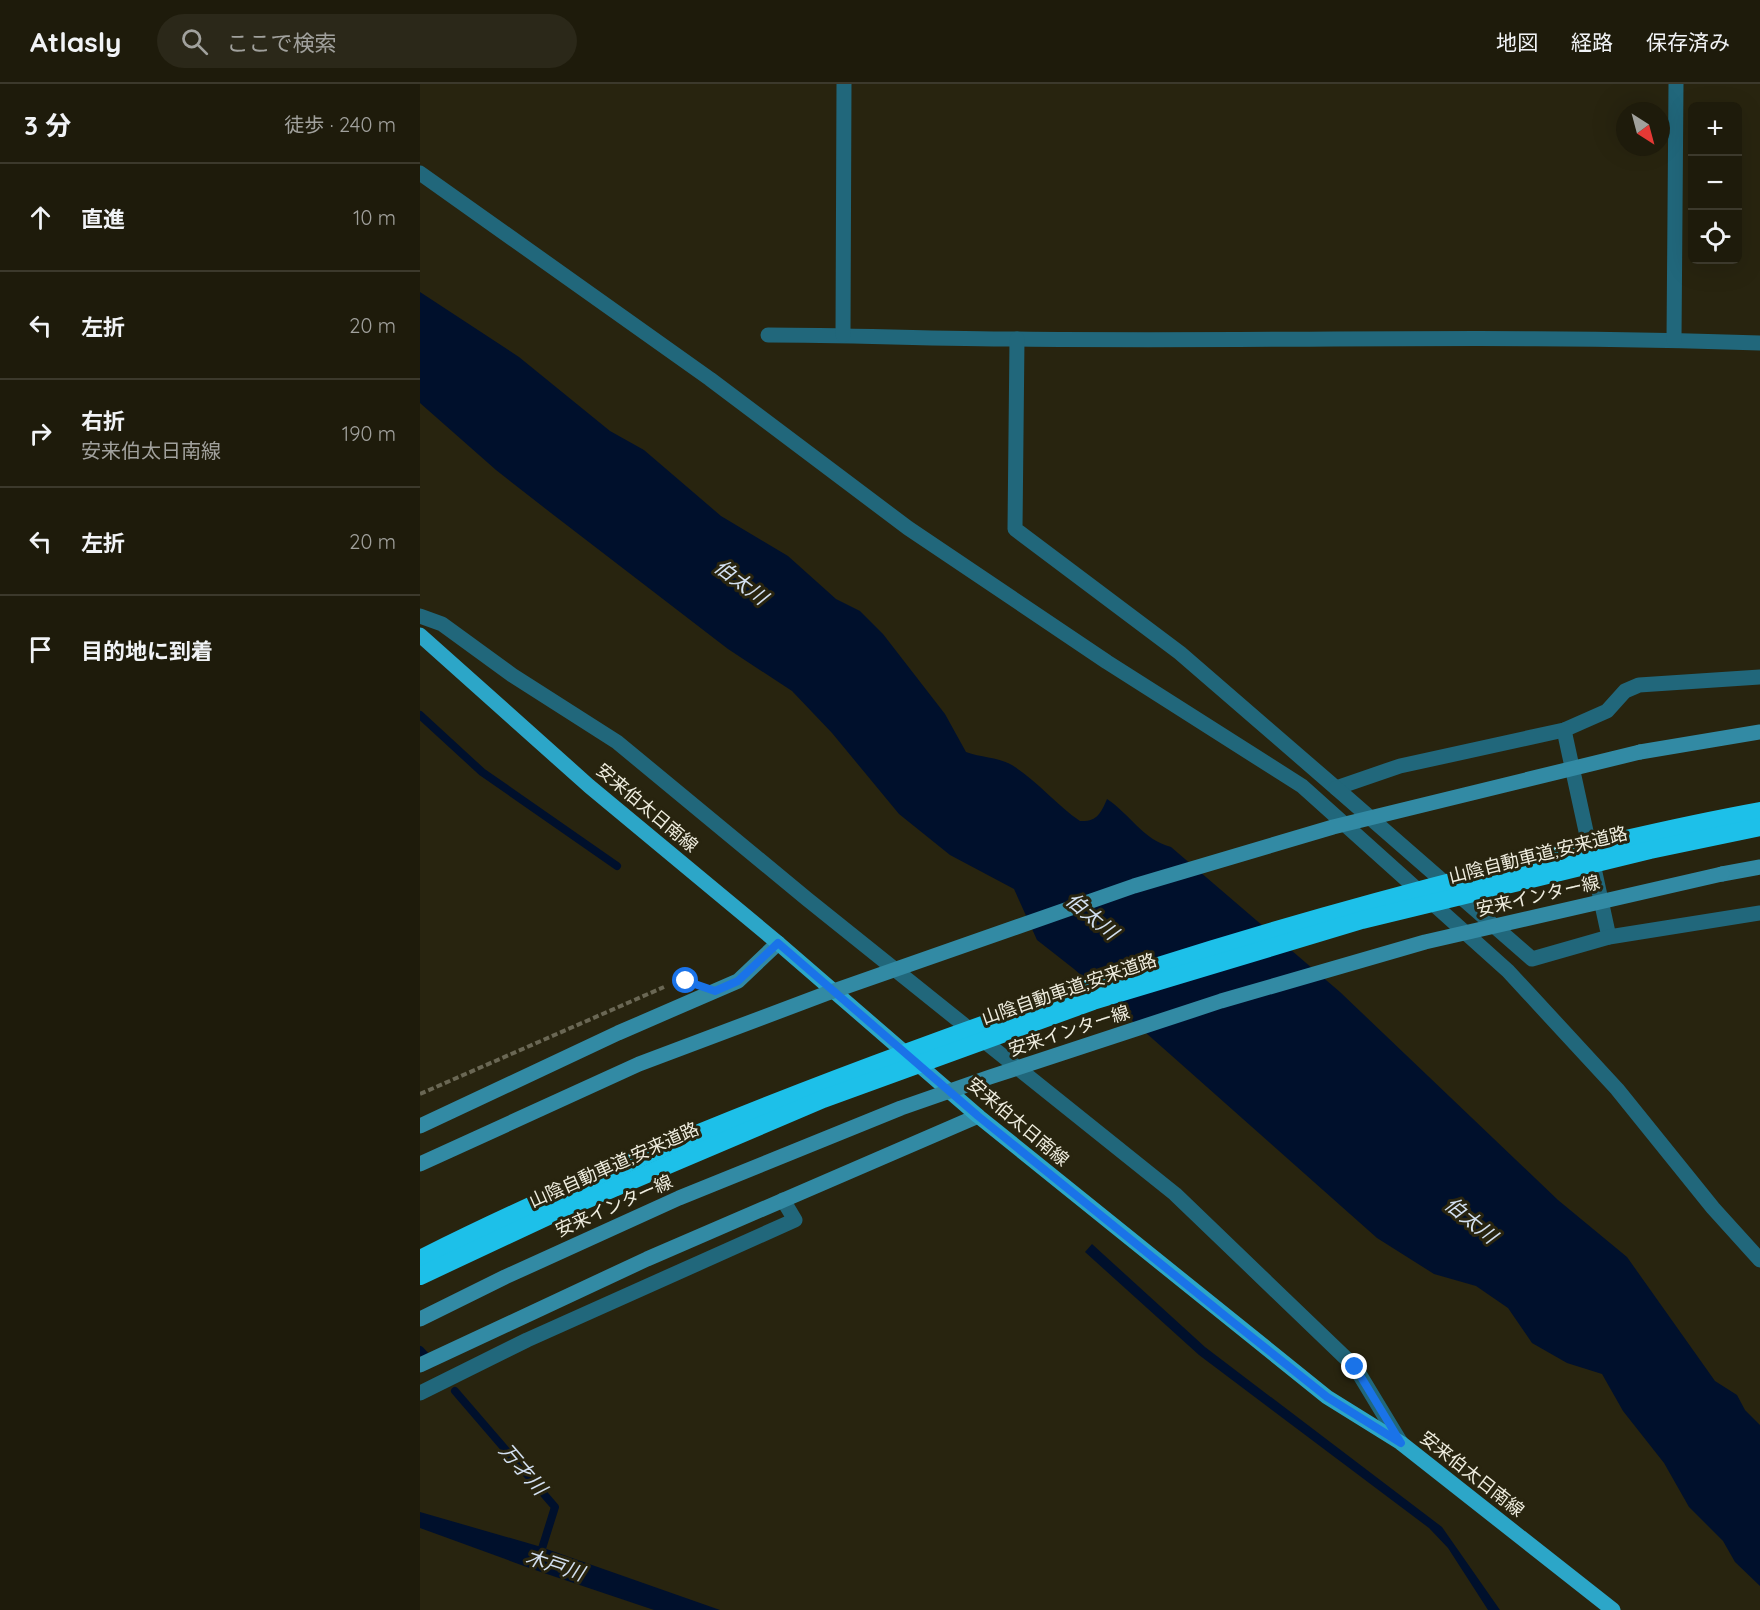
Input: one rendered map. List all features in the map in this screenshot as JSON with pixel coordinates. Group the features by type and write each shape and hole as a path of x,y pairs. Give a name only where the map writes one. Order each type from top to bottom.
{"highway":[{"name":"山陰自動車道;安来道路","path":"420,1259 686,1139 830,1081 1087,988 1355,906 1636,837 1760,811"},
{"name":"山陰自動車道;安来道路","path":"420,1276 548,1216 790,1113 1093,1001 1362,920 1605,860 1760,827"}],"main road":[{"name":"安来伯太日南線","path":"420,635 589,786 778,943 978,1116 1327,1397 1401,1443 1613,1610"},
{"path":"420,1164 639,1064 825,994 1134,886 1334,827 1640,753 1760,732"},
{"name":"安来インター線","path":"420,1319 505,1276 679,1198 901,1108 990,1077 1221,1001 1425,942 1760,867"},
{"path":"420,1125 618,1033 738,981 778,943"},
{"path":"420,1365 647,1259 978,1116"}],"street":[{"path":"843,335 844,84"},
{"path":"1674,340 1676,84"},
{"path":"420,173 701,372 908,528 1107,662 1302,786 1508,971 1617,1089 1713,1208 1760,1260"},
{"path":"768,335 1017,339 1674,340 1760,343"},
{"path":"1017,339 1015,529 1180,653 1532,959"},
{"path":"420,616 442,624 513,675 617,742 807,899 1175,1194 1355,1367 1401,1443"},
{"path":"1336,788 1400,766 1564,730 1607,711 1625,691 1639,685 1760,677"},
{"path":"1564,730 1609,937"},
{"path":"1302,786 1315,771"},
{"path":"1508,971 1532,959 1609,937 1760,913"},
{"path":"420,1393 538,1335 795,1220 783,1200"}],"path":[{"path":"420,1094 655,990 675,984"}],"water":[{"name":"伯太川","path":"420,292 519,357 610,431 644,450 721,516 788,556 836,599 860,611 883,634 945,714 966,752 1004,761 1015,767 1080,821 1091,820 1098,816 1107,799 1144,833 1171,847 1340,992 1558,1200 1627,1257 1715,1381 1737,1395 1745,1410 1760,1425 1760,1586 1735,1562 1723,1541 1689,1507 1664,1463 1623,1411 1602,1374 1567,1363 1532,1343 1508,1308 1476,1286 1434,1274 1377,1238 1074,969 1037,940 1014,889 950,855 899,814 832,733 792,691 728,649 551,513 496,470 420,403"},
{"path":"1092,1244 1205,1347 1442,1527 1500,1610 1488,1610 1448,1548 1429,1528 1199,1355 1085,1252"},
{"name":"木戸川","path":"420,1512 538,1546 720,1610 654,1610 420,1528"}],"waterway":[{"path":"420,715 482,772 617,866"},
{"name":"万才川","path":"420,1350 432,1363"},
{"name":"万才川","path":"455,1391 555,1507 539,1558"}],"route":[{"path":"686,981 692,981 715,991 738,981 778,943 978,1116 1229,1319 1327,1397 1401,1443 1355,1367"}]}
